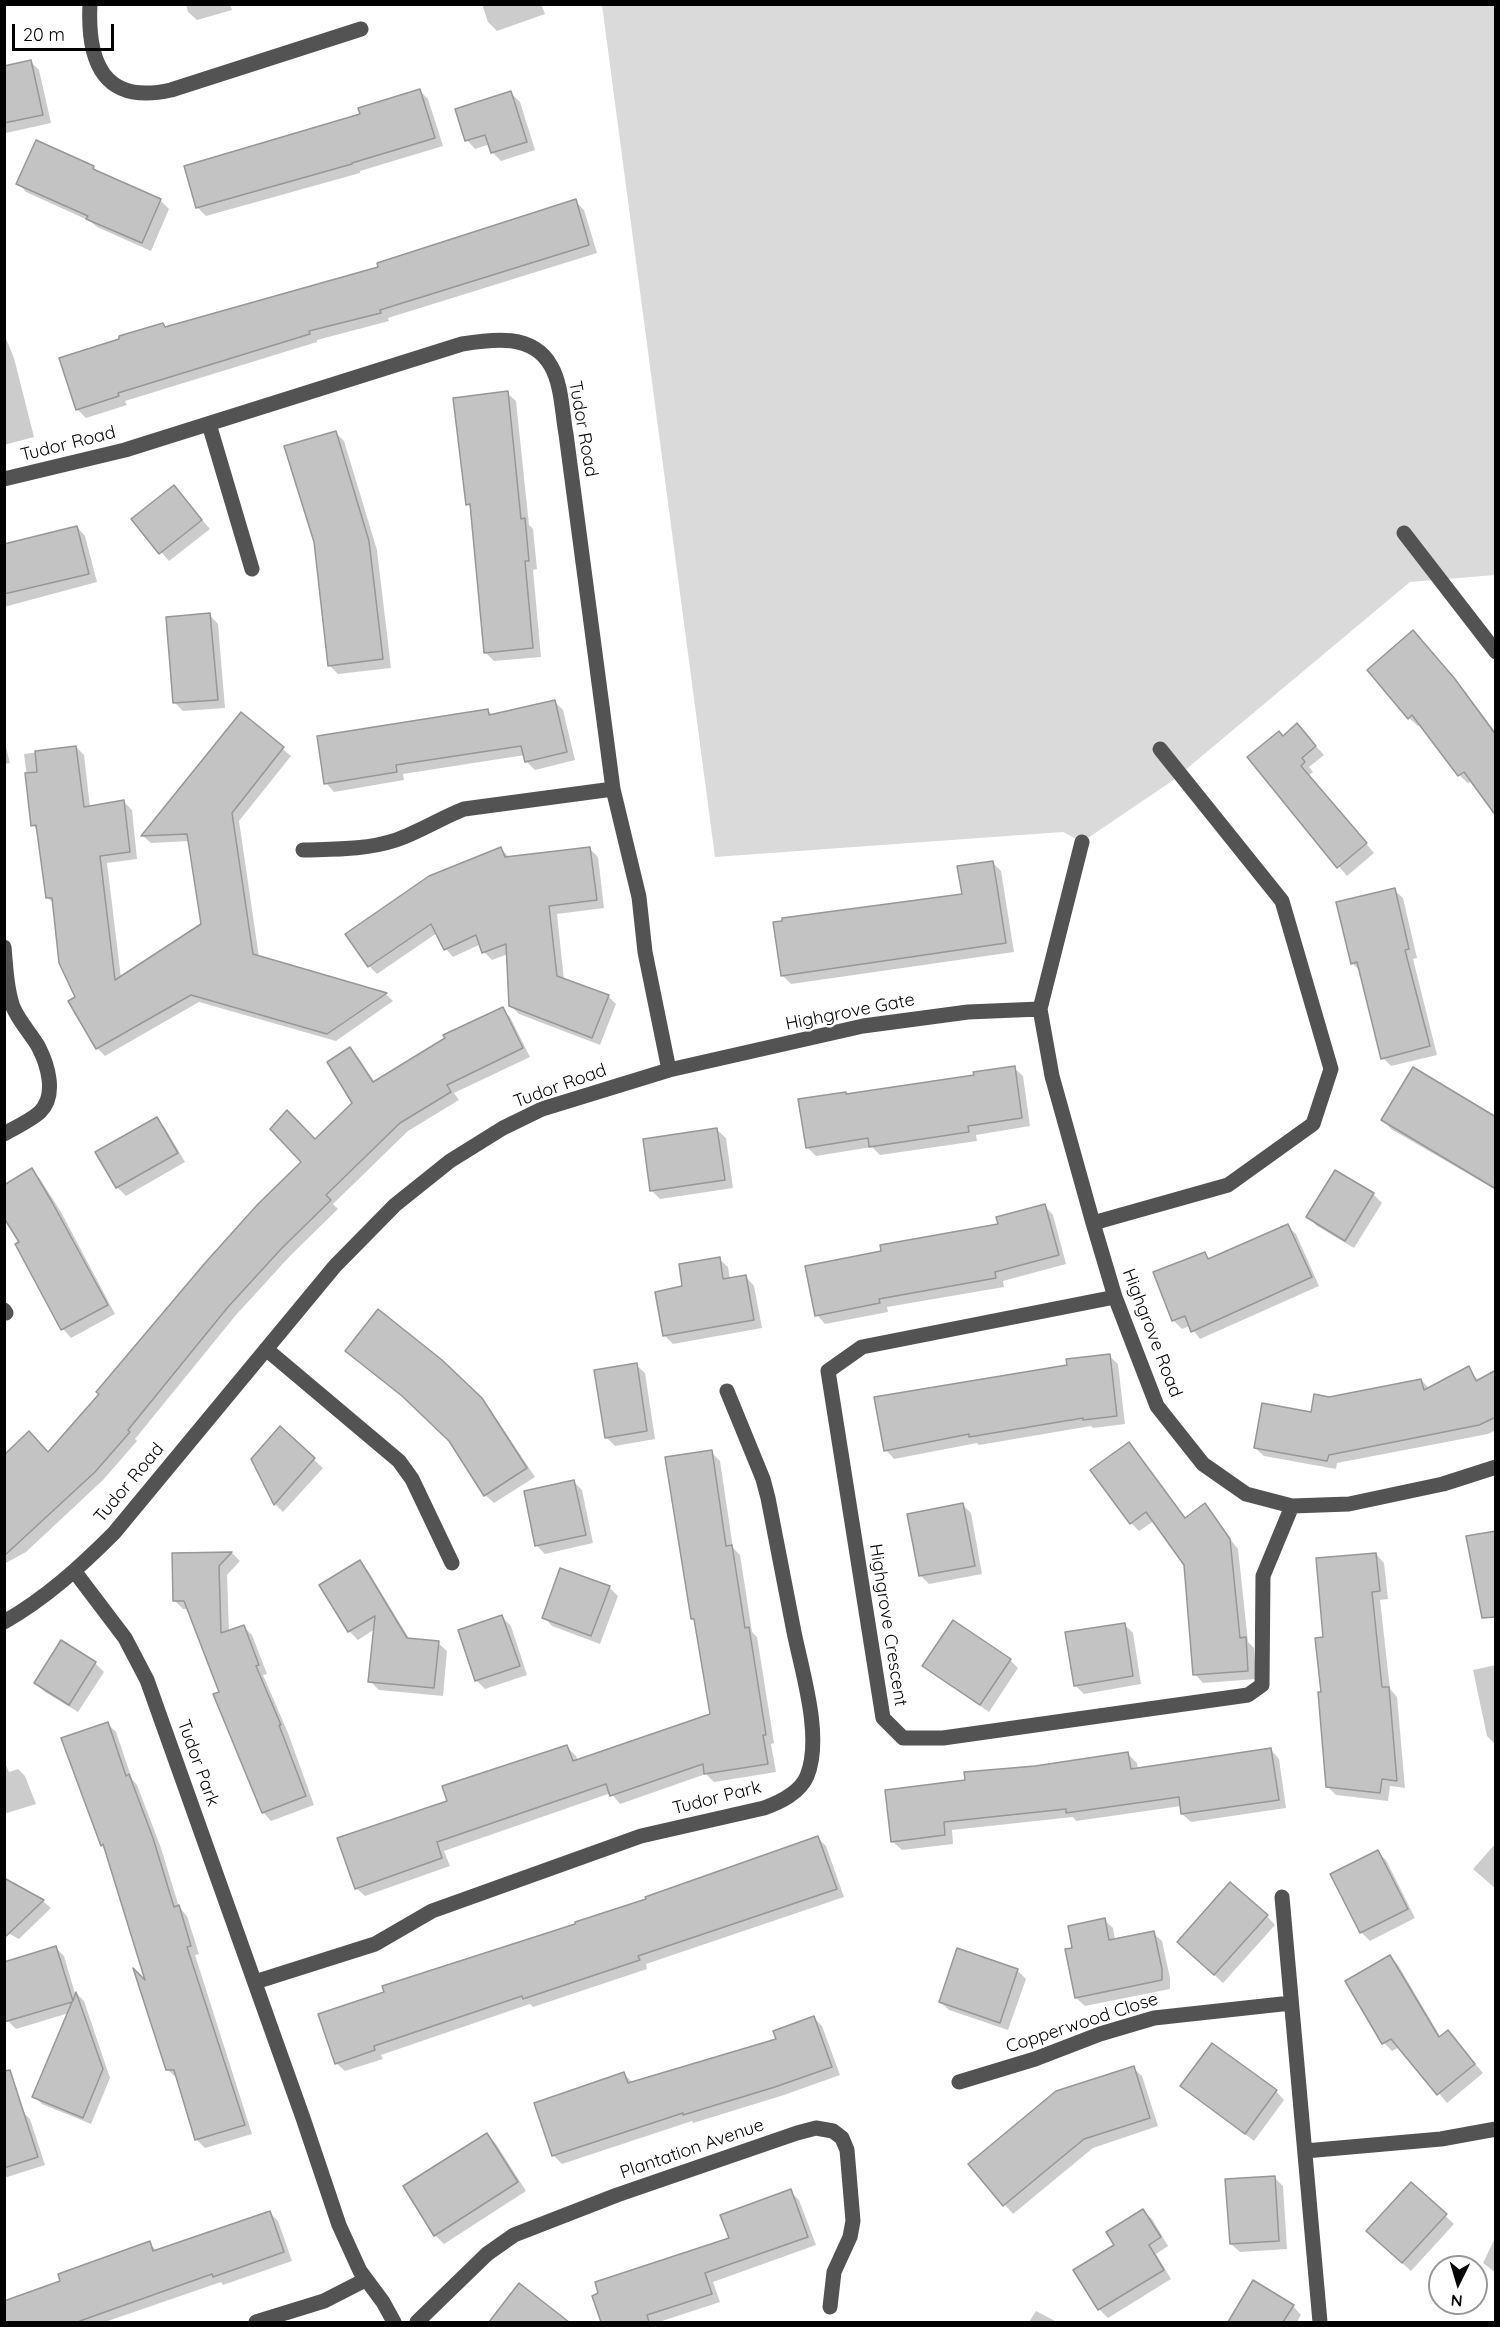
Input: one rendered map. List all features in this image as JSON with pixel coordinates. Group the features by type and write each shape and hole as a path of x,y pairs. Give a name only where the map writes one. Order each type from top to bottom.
{"street":[{"path":"90,4 89,37 98,65 113,84 131,92 143,94 171,90 361,29"},
{"name":"Tudor Road","path":"4,479 125,450 462,344 488,339 506,339 523,343 543,356 551,366 558,386 613,789 639,897 645,952 669,1070 542,1109 503,1128 450,1161 395,1205 365,1234 266,1349 114,1533 75,1572 35,1603 4,1622"},
{"path":"209,424 252,569"},
{"path":"1404,533 1496,652"},
{"path":"1093,1223 1228,1185 1313,1124 1331,1069 1282,901 1160,749"},
{"path":"303,850 373,846 397,840 444,816 464,809 613,789"},
{"path":"1041,1009 1082,842"},
{"path":"4,947 8,989 13,1006 38,1046 48,1070 49,1081 48,1097 42,1110 4,1134"},
{"name":"Highgrove Road","path":"1041,1009 1052,1076 1115,1297 1157,1406 1203,1464 1246,1494 1292,1506 1349,1504 1443,1484 1496,1467"},
{"name":"Highgrove Gate","path":"669,1070 863,1026 968,1012 1041,1009"},
{"name":"Highgrove Crescent","path":"1115,1297 862,1347 828,1371 883,1718 903,1738 943,1738 1248,1695 1262,1684 1263,1576 1292,1506"},
{"path":"266,1349 399,1461 412,1479 452,1563"},
{"name":"Tudor Park","path":"255,1982 375,1944 432,1911 641,1836 764,1808 780,1802 795,1792 806,1778 812,1761 811,1720 768,1498 763,1479 727,1390"},
{"name":"Tudor Park","path":"75,1572 125,1638 147,1680 339,2225 349,2251 365,2280"},
{"path":"1282,1897 1320,2322"},
{"name":"Copperwood Close","path":"958,2082 1029,2061 1100,2034 1154,2018 1291,2003"},
{"name":"Plantation Avenue","path":"417,2322 486,2254 514,2235 617,2195 816,2128 833,2131 842,2138 847,2150 850,2169 853,2221 850,2237 834,2272 830,2307"},
{"path":"1305,2151 1441,2139 1496,2129"},
{"path":"256,2322 337,2296 365,2280 383,2302 394,2322"},
{"path":"272,2317 293,2322"}],"shaded area":[{"path":"602,5 1495,5 1495,575 1410,582 1172,781 1082,842 1063,832 715,857"}],"building":[{"path":"31,60 43,115 4,123 4,66"},
{"path":"420,89 435,138 196,208 184,166 360,114 358,108"},
{"path":"511,91 527,142 491,153 485,135 465,141 455,109"},
{"path":"36,140 94,166 93,169 161,199 142,243 86,219 88,216 16,184"},
{"path":"576,199 589,245 380,310 381,313 309,331 310,334 118,393 119,396 76,410 59,358 163,323 165,327 378,267 377,263"},
{"path":"508,391 521,519 525,518 529,561 525,561 533,648 484,653 470,504 466,505 453,398"},
{"path":"336,431 369,541 383,659 328,666 314,542 284,446"},
{"path":"174,485 202,520 159,554 131,519"},
{"path":"77,526 89,574 4,594 4,544"},
{"path":"210,613 218,700 173,703 166,617"},
{"path":"1413,630 1455,679 1496,735 1496,816 1464,772 1458,776 1412,715 1408,719 1367,670"},
{"path":"555,700 567,752 525,762 521,746 396,765 397,772 324,784 317,736 488,709 489,715"},
{"path":"241,712 284,747 232,813 253,954 387,993 327,1034 191,995 96,1049 68,1001 75,997 59,963 52,898 46,898 36,825 31,826 25,773 37,772 35,751 76,746 84,807 124,800 130,852 100,856 115,980 201,924 187,834 141,836"},
{"path":"1297,723 1316,746 1302,758 1305,762 1301,766 1367,843 1337,868 1247,757 1279,731 1283,736"},
{"path":"501,847 505,857 590,847 597,900 549,906 557,976 609,995 592,1038 509,1006 506,944 482,953 476,935 444,950 431,924 368,967 345,934 429,876"},
{"path":"993,861 1006,943 781,976 773,922 782,921 782,918 962,894 957,866"},
{"path":"1395,888 1409,949 1405,950 1430,1046 1381,1059 1357,962 1351,964 1336,902"},
{"path":"503,1007 523,1048 447,1085 451,1092 400,1123 326,1195 331,1200 282,1248 228,1307 128,1430 130,1432 95,1472 4,1556 4,1455 29,1431 48,1452 99,1394 96,1392 205,1263 258,1204 301,1162 270,1129 287,1110 315,1139 352,1103 327,1062 350,1047 373,1082 445,1038 443,1035"},
{"path":"1015,1066 1022,1118 968,1126 969,1132 869,1147 868,1138 806,1148 798,1099 974,1075 973,1072"},
{"path":"1413,1067 1496,1117 1496,1189 1381,1120"},
{"path":"157,1117 178,1153 116,1188 95,1152"},
{"path":"717,1128 725,1180 650,1191 643,1139"},
{"path":"32,1168 108,1305 61,1330 15,1244 19,1242 4,1218 4,1185"},
{"path":"1335,1170 1374,1193 1345,1241 1306,1217"},
{"path":"1045,1204 1059,1255 995,1272 996,1278 879,1299 880,1303 815,1316 805,1266 881,1251 880,1245 998,1224 996,1217"},
{"path":"1288,1224 1312,1277 1191,1332 1185,1316 1172,1321 1153,1272 1205,1252 1208,1259"},
{"path":"720,1257 723,1279 746,1275 754,1320 663,1336 655,1292 682,1286 679,1264"},
{"path":"378,1309 442,1360 482,1398 527,1468 484,1496 449,1441 402,1396 345,1351"},
{"path":"1110,1354 1117,1416 1083,1420 1083,1418 969,1437 969,1434 884,1451 874,1397 1067,1365 1066,1359"},
{"path":"637,1363 647,1431 605,1438 594,1370"},
{"path":"1469,1366 1476,1381 1496,1370 1496,1417 1479,1425 1329,1455 1327,1461 1254,1448 1262,1403 1311,1412 1314,1394 1329,1397 1421,1379 1424,1390"},
{"path":"280,1426 315,1458 274,1505 251,1459"},
{"path":"1129,1442 1185,1518 1205,1503 1230,1539 1240,1638 1246,1637 1248,1671 1193,1675 1184,1565 1146,1512 1130,1524 1090,1470"},
{"path":"712,1450 726,1546 732,1545 745,1628 749,1627 766,1735 763,1735 768,1764 704,1774 703,1764 610,1796 606,1784 437,1842 442,1858 355,1889 337,1838 447,1801 442,1786 567,1745 573,1761 710,1714 694,1619 691,1619 665,1457"},
{"path":"574,1480 586,1535 535,1546 524,1491"},
{"path":"963,1503 975,1566 919,1576 907,1514"},
{"path":"1496,1531 1496,1617 1482,1618 1466,1536"},
{"path":"232,1552 219,1566 221,1633 244,1625 259,1665 256,1666 281,1725 279,1725 306,1796 262,1813 213,1694 219,1692 184,1601 173,1601 172,1553"},
{"path":"1376,1553 1380,1591 1372,1592 1382,1687 1389,1687 1397,1781 1382,1779 1380,1793 1326,1787 1318,1692 1321,1692 1315,1638 1323,1637 1316,1558"},
{"path":"360,1560 407,1638 439,1641 434,1688 368,1682 375,1616 348,1632 319,1585"},
{"path":"560,1568 610,1586 591,1636 542,1618"},
{"path":"502,1615 520,1666 475,1681 458,1630"},
{"path":"953,1620 1011,1659 980,1705 922,1666"},
{"path":"1125,1623 1133,1676 1074,1686 1065,1632"},
{"path":"61,1640 96,1662 69,1705 34,1683"},
{"path":"108,1722 126,1776 129,1774 153,1838 174,1907 179,1905 191,1946 187,1947 245,2125 195,2140 174,2070 166,2070 133,1968 145,1980 103,1844 101,1846 61,1738"},
{"path":"1271,1748 1279,1800 1181,1814 1179,1797 1066,1813 1066,1809 944,1822 945,1835 891,1842 885,1790 965,1780 964,1772 1035,1766 1128,1752 1131,1769"},
{"path":"818,1836 837,1889 638,1956 640,1960 523,1999 522,1996 374,2046 375,2050 335,2064 318,2014 384,1992 382,1986 575,1924 575,1922 646,1899 645,1897"},
{"path":"1378,1850 1408,1909 1360,1933 1330,1874"},
{"path":"4,1878 44,1900 4,1938"},
{"path":"1230,1882 1268,1915 1214,1975 1177,1942"},
{"path":"1105,1918 1109,1940 1154,1931 1162,1980 1075,1998 1065,1949 1072,1948 1068,1926"},
{"path":"56,1946 73,2001 76,1992 103,2069 83,2118 32,2097 72,2002 4,2022 4,1962"},
{"path":"957,1948 1018,1969 1000,2023 939,2002"},
{"path":"1390,1955 1439,2037 1448,2030 1475,2064 1437,2095 1391,2039 1382,2044 1345,1981"},
{"path":"814,2016 832,2067 552,2156 534,2103 624,2072 628,2083 776,2039 773,2031"},
{"path":"1212,2043 1277,2090 1245,2134 1180,2086"},
{"path":"1134,2066 1150,2118 1084,2139 1003,2206 968,2164 1056,2091"},
{"path":"10,2070 38,2157 4,2168 4,2071"},
{"path":"487,2133 518,2182 434,2236 403,2186"},
{"path":"1275,2176 1279,2241 1230,2244 1225,2179"},
{"path":"1411,2182 1447,2214 1402,2263 1366,2231"},
{"path":"791,2189 808,2237 705,2273 712,2294 647,2315 649,2322 601,2322 592,2296 598,2293 595,2282 729,2238 720,2215"},
{"path":"1143,2209 1161,2237 1149,2245 1164,2270 1098,2310 1073,2270 1114,2245 1106,2232"},
{"path":"270,2211 284,2252 213,2277 212,2274 77,2322 4,2322 4,2301 60,2281 58,2274 150,2241 153,2251"},
{"path":"1253,2280 1294,2305 1283,2322 1228,2322"},
{"path":"519,2283 569,2322 489,2322"}]}
